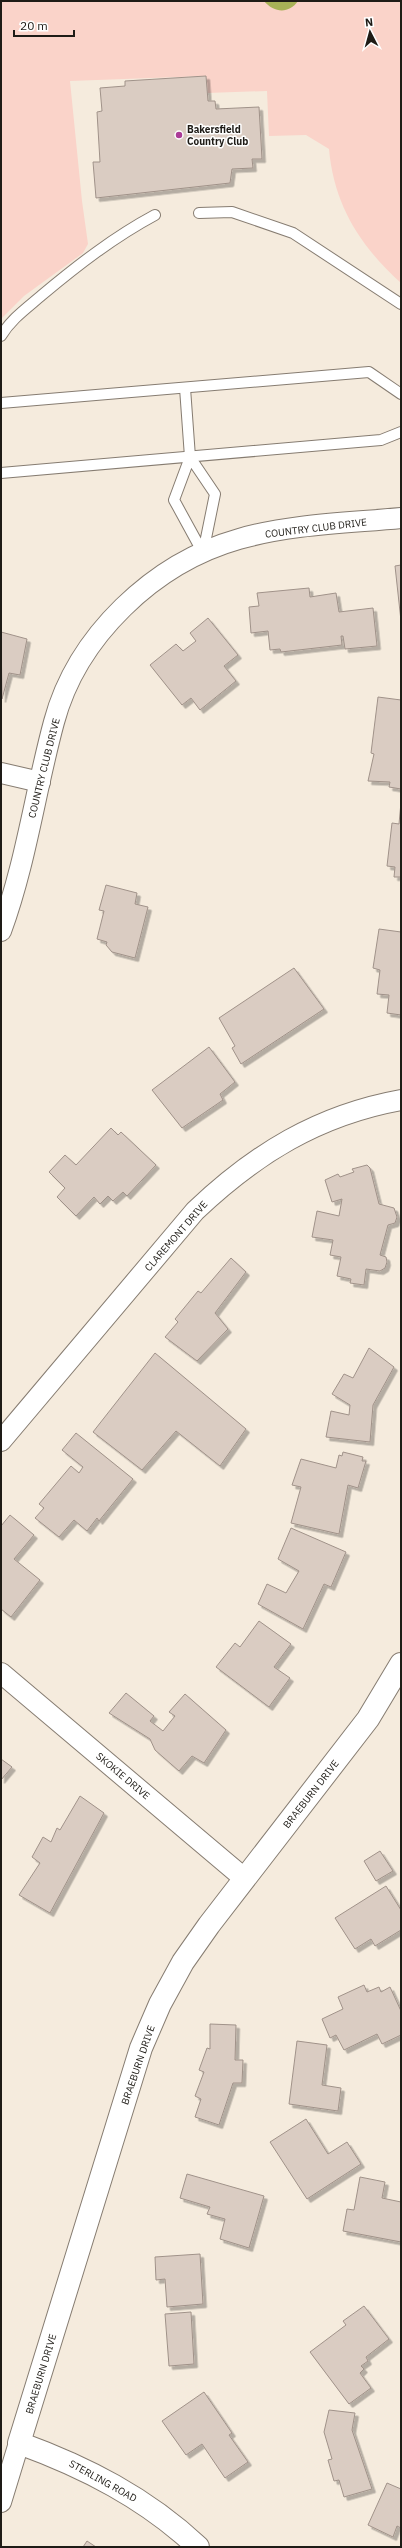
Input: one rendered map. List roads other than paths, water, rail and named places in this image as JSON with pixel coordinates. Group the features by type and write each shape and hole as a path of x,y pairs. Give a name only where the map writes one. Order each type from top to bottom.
{"street":[{"name":"COUNTRY CLUB DRIVE","path":"1,931 20,872 54,720 70,680 93,644 117,614 138,594 169,571 203,553 239,539 276,531 401,518"},
{"path":"1,773 40,782"},
{"name":"CLAREMONT DRIVE","path":"1,1441 195,1211 228,1180 264,1154 303,1131 344,1114 401,1100"},
{"name":"BRAEBURN DRIVE","path":"1,2502 141,2048 160,2004 183,1962 368,1719 401,1664"},
{"name":"SKOKIE DRIVE","path":"1,1673 245,1879"},
{"name":"STERLING ROAD","path":"19,2443 60,2458 104,2479 145,2504 198,2547"}],"lane":[{"path":"199,213 232,212 293,232 401,304"},
{"path":"1,336 8,324 59,281 118,235 155,215"},
{"path":"1,403 369,372 401,394"},
{"path":"185,388 190,457 174,500 203,553"},
{"path":"1,474 381,440 401,432"},
{"path":"190,457 215,494 203,553"}],"place":[{"name":"Bakersfield Country Club","path":"179,135"}]}
